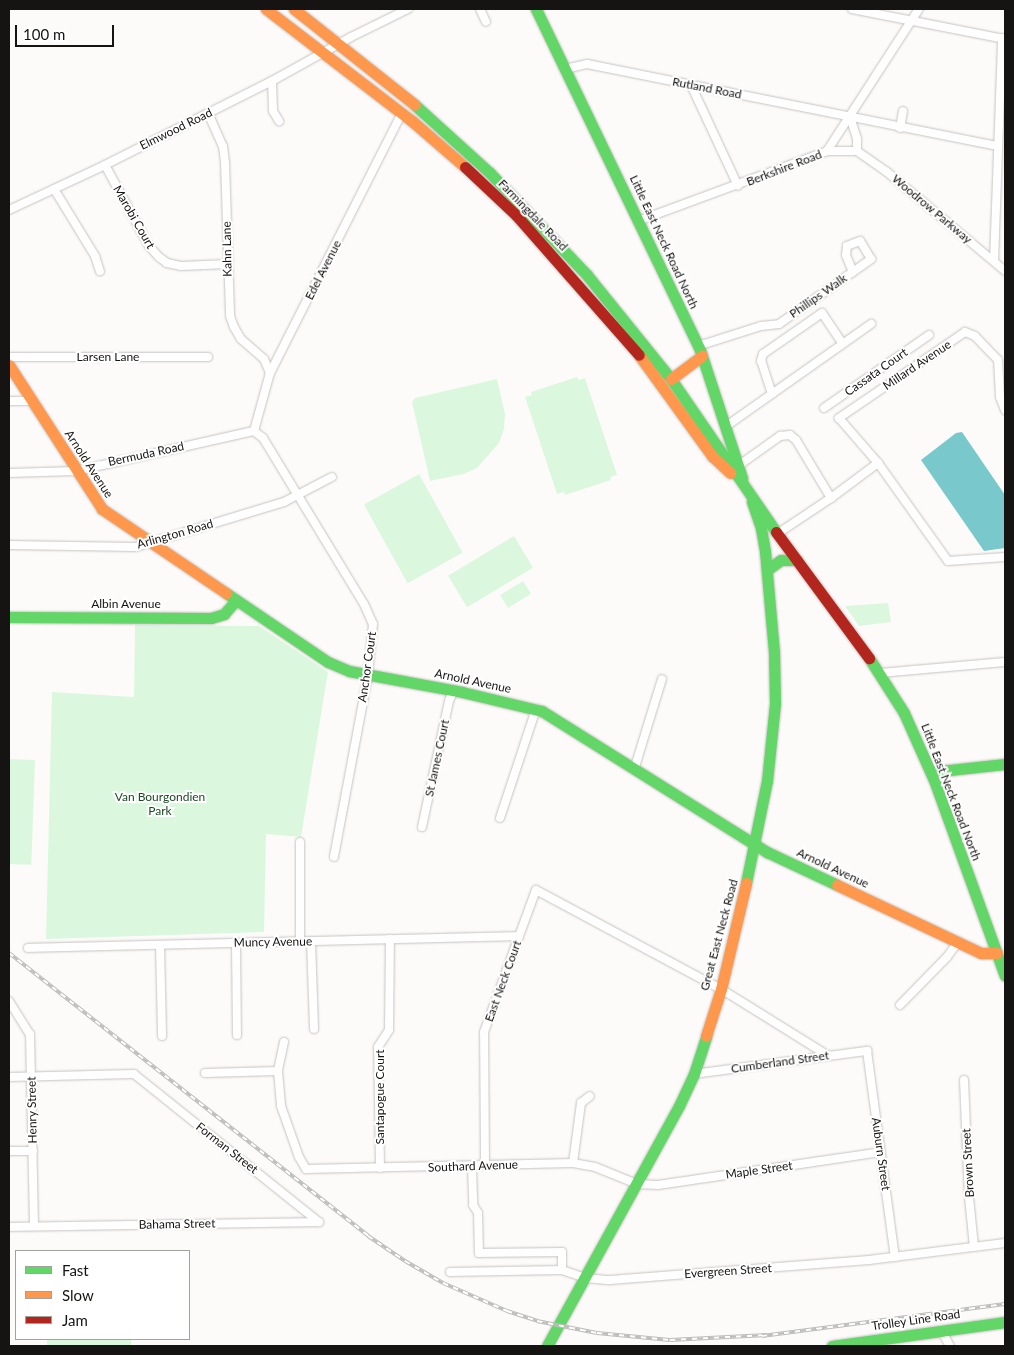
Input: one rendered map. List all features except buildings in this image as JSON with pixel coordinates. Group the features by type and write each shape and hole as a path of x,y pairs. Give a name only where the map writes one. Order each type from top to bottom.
{"main road":[{"name":"Farmingdale Road","path":"266,9 332,48 412,102 485,168 560,245 628,325 671,379 721,449 749,495"},
{"path":"278,9 332,48"},
{"name":"Farmingdale Road","path":"294,9 332,48 402,113 473,174 558,260 631,345 712,456 739,481"},
{"name":"Little East Neck Road North","path":"536,9 700,351 749,495 880,673 907,719 931,772 1005,976"},
{"path":"671,379 700,351"},
{"name":"Arnold Avenue","path":"9,365 102,509 333,664 349,671 454,690 536,709 553,716 634,770 756,845 984,954 997,953"},
{"name":"Great East Neck Road","path":"547,1346 637,1184 694,1074 721,989 756,845 769,770 774,703 774,652 762,534 749,495"},
{"path":"766,570 781,560 797,560"},
{"name":"Albin Avenue","path":"9,617 211,618 224,614 236,600"},
{"path":"931,772 1005,764"},
{"name":"Trolley Line Road","path":"832,1346 1005,1322"}],"street":[{"name":"Elmwood Road","path":"9,210 105,165 272,81 408,9"},
{"path":"480,9 486,22"},
{"path":"852,9 1003,38 994,261"},
{"name":"Berkshire Road","path":"638,221 738,186 827,151 919,9"},
{"name":"Rutland Road","path":"565,69 583,64 998,146"},
{"path":"272,81 273,111 279,121"},
{"path":"692,85 738,186"},
{"path":"900,128 903,111"},
{"name":"Kahn Lane","path":"208,113 223,146 228,303 234,327 247,345 264,359 270,373"},
{"name":"Edel Avenue","path":"254,431 270,373 402,113"},
{"path":"827,151 857,151 857,139 850,117"},
{"name":"Woodrow Parkway","path":"857,151 887,172 1005,272"},
{"name":"Marobi Court","path":"105,165 149,246 159,257 168,263 181,266 228,264"},
{"path":"54,189 95,256 100,271"},
{"name":"Phillips Walk","path":"700,351 761,326 778,324 853,272"},
{"path":"772,394 761,361 763,354 822,313 843,344"},
{"path":"725,427 871,324"},
{"name":"Millard Avenue","path":"1005,410 1000,397 998,360 976,336 965,332 839,418 878,463 948,561 1005,557"},
{"name":"Cassata Court","path":"824,408 929,336"},
{"name":"Larsen Lane","path":"9,357 208,357"},
{"path":"9,401 32,401"},
{"name":"Bermuda Road","path":"9,472 76,471 254,431"},
{"name":"Anchor Court","path":"254,431 263,438 364,604 373,624 368,675 334,857"},
{"path":"738,466 780,436 790,435 796,440 831,498"},
{"path":"777,534 831,498 878,463"},
{"name":"Arlington Road","path":"9,545 136,547 284,502 332,477"},
{"path":"880,673 1005,662"},
{"path":"634,770 662,679"},
{"name":"St James Court","path":"422,827 449,701 454,690"},
{"path":"500,818 536,709"},
{"path":"300,842 300,941"},
{"name":"East Neck Court","path":"485,1165 484,1032 536,890 721,989"},
{"name":"Muncy Avenue","path":"28,948 519,936"},
{"name":"Santapogue Court","path":"380,1168 378,1047 389,1030 390,939"},
{"path":"311,941 314,1029"},
{"path":"900,1005 947,957 958,942"},
{"path":"236,943 238,1036"},
{"path":"160,944 162,1036"},
{"path":"721,989 828,1055"},
{"name":"Henry Street","path":"9,1001 30,1034 34,1226"},
{"path":"204,1073 278,1071 284,1042"},
{"name":"Cumberland Street","path":"694,1074 867,1050"},
{"name":"Auburn Street","path":"867,1050 895,1257"},
{"name":"Southard Avenue","path":"278,1071 280,1106 299,1158 306,1169 472,1167 573,1163 594,1167 637,1184"},
{"name":"Forman Street","path":"31,1077 134,1074 320,1222"},
{"path":"9,1077 31,1077"},
{"name":"Brown Street","path":"964,1080 969,1197 974,1247"},
{"path":"573,1163 581,1103 590,1096"},
{"path":"9,1151 33,1151"},
{"name":"Maple Street","path":"637,1184 658,1185 881,1152"},
{"path":"472,1167 473,1204 478,1213 480,1253 562,1252 562,1270"},
{"name":"Bahama Street","path":"9,1227 320,1222"},
{"name":"Evergreen Street","path":"450,1272 562,1270 585,1278 618,1279 895,1257 1005,1242"},
{"path":"941,1330 950,1346"}],"green space":[{"path":"577,377 579,380 585,378 617,475 610,477 611,480 565,495 564,492 557,494 525,397 532,395 531,392"},
{"path":"497,379 505,414 504,429 499,443 477,468 464,474 430,481 412,402 415,398"},
{"path":"419,474 463,553 408,583 364,505"},
{"path":"514,536 533,568 467,607 448,576"},
{"path":"523,581 531,594 508,608 500,595"},
{"path":"888,603 891,622 859,626 845,606"},
{"name":"Van Bourgondien Park","path":"135,625 259,626 328,672 301,837 266,834 264,932 46,939 52,692 134,697"},
{"path":"9,759 35,760 31,865 9,864"},
{"path":"47,1340 131,1340 131,1346 47,1346"}],"water":[{"path":"962,432 1005,495 1005,548 984,551 921,460 956,433"}],"railway":[{"path":"9,953 368,1236 405,1261 443,1283 507,1311 537,1321 597,1333 670,1340 767,1335"},
{"path":"762,1336 1005,1304"}],"traffic: fast":[{"path":"536,9 700,350 742,478"},
{"path":"415,105 490,173 587,275 671,379 776,532"},
{"path":"746,883 767,781 775,703 774,652 765,551 761,528 752,502"},
{"path":"767,570 781,560 797,560"},
{"path":"226,593 328,662 349,671 462,692 542,711 767,852 837,885"},
{"path":"9,617 211,618 224,614 236,600"},
{"path":"869,658 904,713 934,780 1005,976"},
{"path":"931,772 1005,764"},
{"path":"547,1346 679,1106 694,1074 706,1036"},
{"path":"832,1346 1005,1322"}],"traffic: slow":[{"path":"266,9 412,121 465,167"},
{"path":"294,9 415,105"},
{"path":"639,355 712,456 730,473"},
{"path":"671,379 702,356"},
{"path":"9,365 102,509 226,593"},
{"path":"706,1036 721,989 746,883"},
{"path":"837,885 981,953 997,953"}],"traffic: jam":[{"path":"465,167 516,215 639,355"},
{"path":"776,532 869,658"}]}
